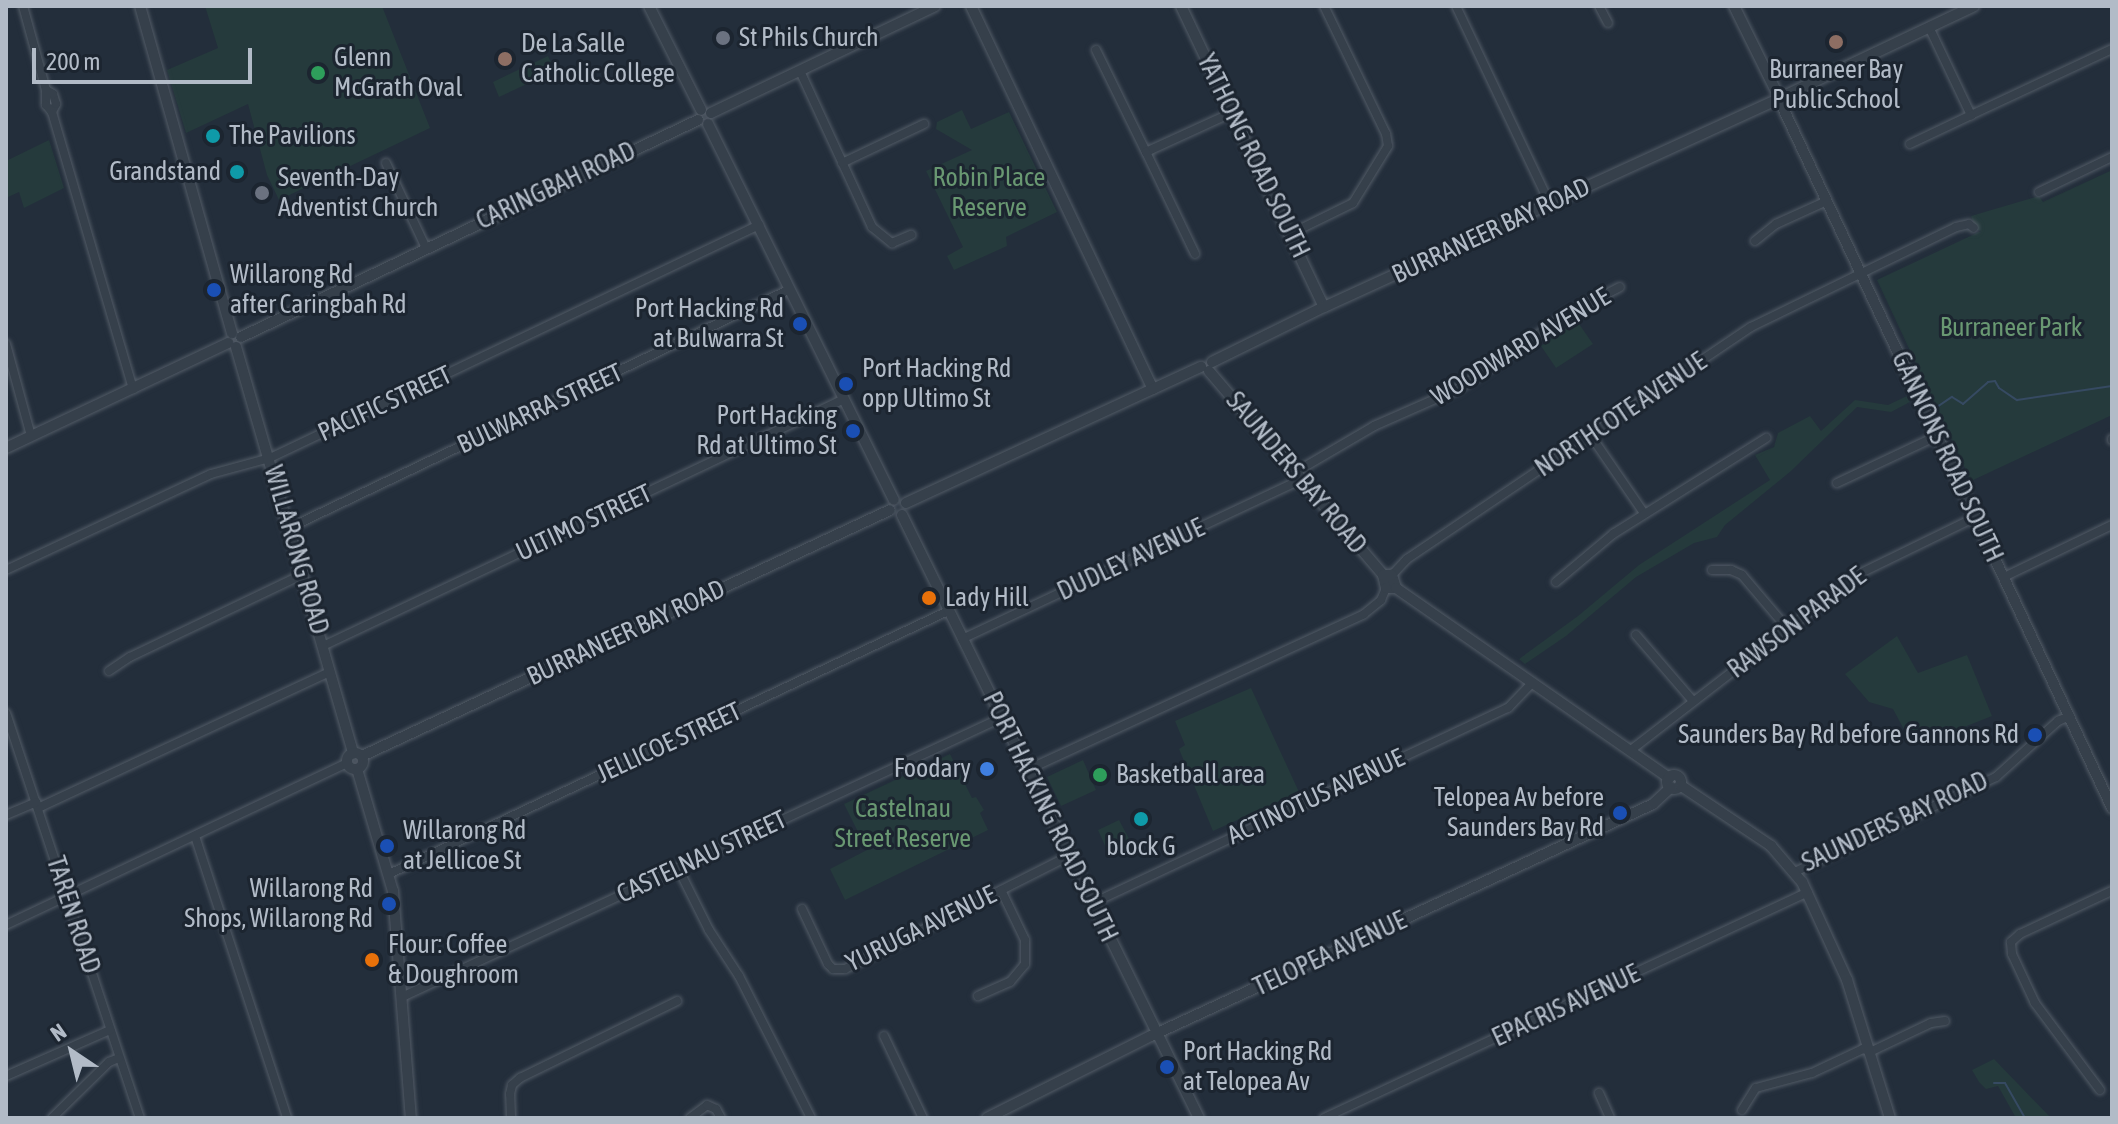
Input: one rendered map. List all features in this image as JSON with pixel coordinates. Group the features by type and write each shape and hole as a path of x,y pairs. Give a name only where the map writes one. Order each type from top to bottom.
{"street":[{"path":"23,6 46,90 44,97 52,112 133,389"},
{"name":"WILLARONG ROAD","path":"140,6 389,874 411,1118"},
{"path":"649,6 897,504"},
{"name":"CARINGBAH ROAD","path":"6,448 935,6"},
{"path":"971,6 1153,389"},
{"name":"YATHONG ROAD SOUTH","path":"1181,6 1324,307"},
{"path":"1290,234 1353,203 1388,146 1386,134 1324,6"},
{"path":"1456,6 1550,204"},
{"path":"1599,6 1608,23"},
{"name":"GANNONS ROAD SOUTH","path":"1734,6 2112,808"},
{"name":"BURRANEER BAY ROAD","path":"6,925 897,504 1207,367 1324,307 1974,6"},
{"path":"1929,27 1971,115"},
{"path":"1910,144 2112,49"},
{"path":"1096,50 1195,254"},
{"path":"800,71 878,236 898,243 911,235"},
{"path":"1146,152 1231,113"},
{"path":"842,163 924,124"},
{"path":"2039,192 2112,157"},
{"path":"386,163 426,248"},
{"path":"1755,241 1780,222 1827,201"},
{"name":"NORTHCOTE AVENUE","path":"1388,575 1407,559 1751,327 1860,272 1970,223"},
{"name":"PACIFIC STREET","path":"6,570 211,474 270,458 759,225"},
{"name":"WOODWARD AVENUE","path":"1297,476 1374,426 1458,389 1570,313 1620,287"},
{"name":"BULWARRA STREET","path":"289,528 790,289"},
{"path":"6,344 31,436"},
{"name":"SAUNDERS BAY ROAD","path":"1207,367 1297,476 1388,575"},
{"name":"ULTIMO STREET","path":"323,646 844,399"},
{"path":"1591,436 1644,513"},
{"path":"1837,483 1937,436"},
{"path":"1556,582 1644,513 1766,438"},
{"name":"DUDLEY AVENUE","path":"962,639 1297,476"},
{"name":"PORT HACKING ROAD SOUTH","path":"897,504 895,515 902,515 1199,1118"},
{"name":"RAWSON PARADE","path":"1631,750 1787,628 1875,564 1976,517"},
{"path":"2004,577 2112,525"},
{"path":"1712,570 1731,570 1742,575 1787,628"},
{"path":"109,671 130,657 303,574"},
{"path":"1027,770 1364,614 1391,588 1388,575"},
{"name":"SAUNDERS BAY ROAD","path":"1391,588 1631,750 1673,784 1752,831 1795,872 1996,777 2058,721 2070,716"},
{"name":"JELLICOE STREET","path":"389,874 948,611"},
{"path":"1636,635 1693,701"},
{"path":"6,815 37,805 330,672"},
{"name":"ACTINOTUS AVENUE","path":"1093,903 1508,708 1532,683"},
{"name":"TAREN ROAD","path":"6,713 140,1118"},
{"name":"CASTELNAU STREET","path":"402,997 1001,718"},
{"name":"TELOPEA AVENUE","path":"987,1118 1157,1033 1653,804 1673,784"},
{"path":"195,836 287,1118"},
{"name":"YURUGA AVENUE","path":"802,909 828,964 839,970 1069,856"},
{"path":"678,868 709,930 739,976 811,1118"},
{"path":"1795,872 1808,892 1847,980 1890,1118"},
{"path":"978,996 1010,982 1025,964 1025,940 1001,890"},
{"path":"2100,1090 2035,1003 2012,954 2011,942 2020,934 2112,891"},
{"name":"EPACRIS AVENUE","path":"1324,1118 1808,892"},
{"path":"511,1118 512,1085 520,1078 677,1001"},
{"path":"1742,1110 1756,1088 1812,1073 1945,1021"},
{"path":"6,1076 110,1030"},
{"path":"884,1036 923,1118"},
{"path":"52,1118 106,1065 119,1058"},
{"path":"1599,1093 1610,1118"},
{"path":"690,1118 707,1105 716,1109 721,1118"}],"green space":[{"path":"205,6 382,6 430,128 279,200 267,175 248,104 186,133 167,70 218,48"},
{"path":"548,56 555,71 499,97 493,82 520,69 525,78 521,69"},
{"name":"Robin Place Reserve","path":"962,110 971,129 1009,112 1057,212 1006,237 1007,246 954,270 947,256 963,247 926,171 972,150 936,129 937,122"},
{"path":"49,140 64,188 24,208 19,192 6,198 6,161"},
{"name":"Burraneer Park","path":"2112,170 2112,415 1971,481 1877,280 1981,231 1976,229 1971,216 2039,196 2043,202"},
{"path":"1577,321 1593,344 1556,368 1541,346"},
{"path":"1907,396 1910,402 1891,412 1857,407 1791,471 1725,525 1717,537 1694,543 1636,577 1566,636 1525,664 1519,659 1578,616 1639,565 1770,480 1755,455 1774,447 1778,433 1810,416 1821,431 1855,400 1888,405"},
{"path":"1897,636 1918,673 1967,655 1992,716 1949,733 1946,727 1910,741 1893,709 1869,702 1845,674"},
{"path":"1251,688 1299,792 1213,831 1179,749 1185,745 1175,721"},
{"name":"Castelnau Street Reserve","path":"950,754 972,798 976,797 984,810 980,813 988,830 845,900 830,869 867,850 844,804"},
{"path":"1083,760 1096,790 1061,806 1047,777"},
{"path":"1119,820 1133,846 1110,857 1098,830"},
{"path":"1994,1059 2051,1118 2016,1118 1998,1086 1986,1089 1979,1082 1972,1070"}],"waterway":[{"path":"1934,409 1952,397 1963,404 1988,382 1995,381 1999,388 2017,400 2112,386"},
{"path":"1994,1083 2005,1083 2025,1118"}],"place":[{"name":"St Phils Church","path":"723,38"},
{"name":"Burraneer Bay Public School","path":"1836,42"},
{"name":"De La Salle Catholic College","path":"505,59"},
{"name":"Glenn McGrath Oval","path":"318,73"},
{"name":"The Pavilions","path":"213,136"},
{"name":"Grandstand","path":"237,172"},
{"name":"Seventh-Day Adventist Church","path":"262,193"},
{"name":"Willarong Rd after Caringbah Rd","path":"214,290"},
{"name":"Port Hacking Rd at Bulwarra St","path":"800,324"},
{"name":"Port Hacking Rd opp Ultimo St","path":"846,384"},
{"name":"Port Hacking Rd at Ultimo St","path":"853,431"},
{"name":"Lady Hill","path":"929,598"},
{"name":"Saunders Bay Rd before Gannons Rd","path":"2035,735"},
{"name":"Foodary","path":"987,769"},
{"name":"Basketball area","path":"1100,775"},
{"name":"Telopea Av before Saunders Bay Rd","path":"1620,813"},
{"name":"block G","path":"1141,819"},
{"name":"Willarong Rd at Jellicoe St","path":"387,846"},
{"name":"Willarong Rd Shops, Willarong Rd","path":"389,904"},
{"name":"Flour: Coffee & Doughroom","path":"372,960"},
{"name":"Port Hacking Rd at Telopea Av","path":"1167,1067"}]}
